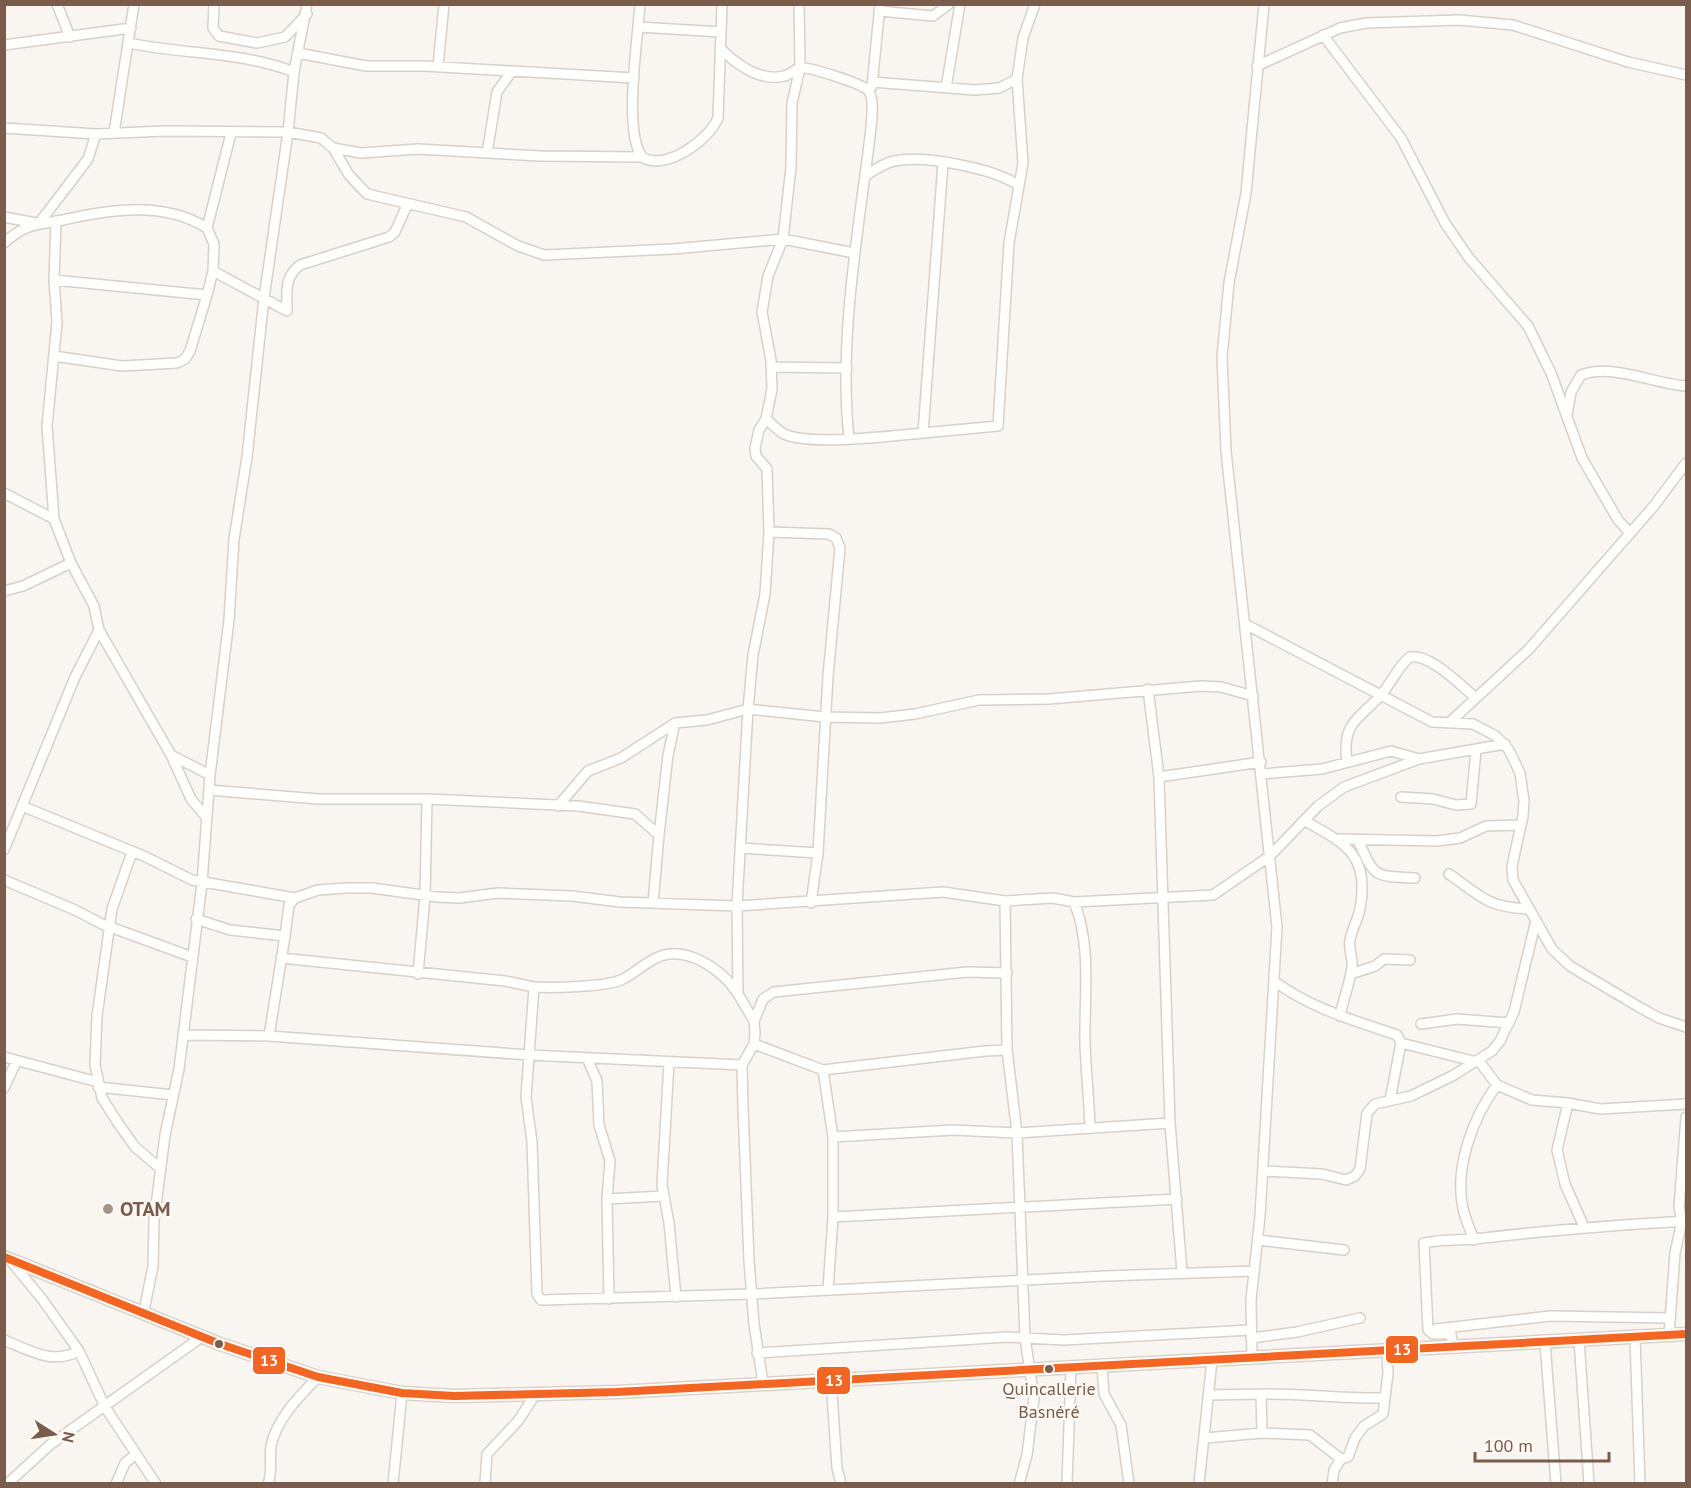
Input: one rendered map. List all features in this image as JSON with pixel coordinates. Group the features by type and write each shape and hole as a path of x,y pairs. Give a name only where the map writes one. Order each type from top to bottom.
{"main road":[{"path":"6,1258 265,1361 318,1377 402,1393 467,1397 1031,1371 1686,1334"}],"street":[{"path":"57,4 70,37"},
{"path":"114,133 134,4"},
{"path":"214,4 213,28 219,36 257,43 285,36 307,9"},
{"path":"438,66 444,4"},
{"path":"640,4 634,78 634,139 642,157"},
{"path":"333,148 361,153 418,148 488,153 642,157 655,161 680,153 702,139 715,126 718,118 722,4"},
{"path":"738,994 737,906 748,709 753,655 765,594 769,532 767,469 756,456 755,448 759,430 766,418 772,389 771,367 762,312 763,298 772,264 783,239 790,168 792,103 800,68 799,4"},
{"path":"849,438 846,410 854,253 871,124 871,94 879,8 933,16 949,4"},
{"path":"946,88 960,4"},
{"path":"766,418 786,435 822,439 998,426 1008,243 1023,152 1017,79 1023,39 1035,4"},
{"path":"1252,1358 1254,1271 1263,1171 1278,927 1226,451 1222,357 1230,283 1246,194 1263,4"},
{"path":"144,1311 153,1266 154,1221 183,1035 202,883 210,775 229,620 234,539 247,457 264,298 288,132 294,72 307,9"},
{"path":"1257,66 1340,28 1366,23 1459,20 1493,22 1552,36 1578,48 1686,75"},
{"path":"639,27 721,32"},
{"path":"4,45 131,28"},
{"path":"1323,35 1401,138 1445,223 1468,258 1528,326 1540,347 1582,458 1618,520 1630,533"},
{"path":"129,44 164,51 241,56 294,72"},
{"path":"720,48 746,69 771,77 791,74 800,68 854,81 867,88 871,94"},
{"path":"298,53 366,66 438,66 634,78"},
{"path":"488,153 497,92 513,71"},
{"path":"872,82 987,90 1005,86 1017,79"},
{"path":"4,128 96,134 288,132 321,138 333,148 362,191 407,205 466,217 518,246 553,256 783,239 854,253"},
{"path":"54,356 122,366 177,363 185,358 190,351 213,271 214,244 207,228 231,133"},
{"path":"4,243 18,232 38,223 77,176 88,159 96,134"},
{"path":"865,176 894,161 943,163 981,168 1018,184"},
{"path":"923,433 943,163"},
{"path":"213,271 286,310 287,286 291,272 300,265 389,237 395,232 407,205"},
{"path":"4,217 38,223 106,210 136,210 179,215 207,228"},
{"path":"56,221 54,280 57,322 47,426 54,519 71,563 94,606 99,630 171,755 191,799 206,817"},
{"path":"54,280 207,295"},
{"path":"771,367 848,368"},
{"path":"1567,418 1571,393 1581,375 1587,373 1616,373 1686,386"},
{"path":"1449,722 1529,649 1630,533 1686,463"},
{"path":"4,493 54,519"},
{"path":"769,532 829,534 836,538 840,548 825,717 818,854 811,903"},
{"path":"4,591 22,586 71,563"},
{"path":"1246,626 1382,694 1432,722 1481,726 1491,731 1505,744 1520,773 1524,801 1512,874 1555,954 1570,966 1659,1018 1686,1026"},
{"path":"4,850 75,677 99,630"},
{"path":"1347,762 1345,744 1350,724 1382,694 1408,658 1419,656 1439,668 1476,698"},
{"path":"558,806 588,771 621,758 675,723 707,720 748,709 825,717 880,718 915,714 979,700 1049,699 1148,689 1221,687 1253,696"},
{"path":"1148,689 1159,777 1170,1123 1182,1272"},
{"path":"653,903 658,835 668,755 675,723"},
{"path":"269,1036 289,905 295,898 318,890 372,888 425,896 459,898 498,893 737,906 956,892 983,899 1005,901 1053,898 1074,902 1213,895 1270,856 1318,806 1344,787 1419,759 1505,744"},
{"path":"1401,797 1433,799 1456,805 1472,804 1476,750"},
{"path":"1262,774 1322,770 1391,751 1419,759"},
{"path":"171,755 210,775"},
{"path":"1159,777 1261,762"},
{"path":"209,790 318,799 427,799 558,806 635,814 658,835"},
{"path":"418,974 425,896 427,799"},
{"path":"22,806 202,883 254,889 295,898"},
{"path":"1305,821 1339,839 1354,853 1362,885 1360,910 1350,941 1353,956 1351,974 1340,1016"},
{"path":"1339,839 1437,841 1460,838 1486,826 1521,825"},
{"path":"1358,840 1370,869 1376,874 1415,878"},
{"path":"740,848 818,854"},
{"path":"132,852 117,891 97,1016 95,1057 98,1085 118,1123 135,1147 161,1169"},
{"path":"1449,874 1485,901 1501,906 1529,909"},
{"path":"4,880 111,928 192,957"},
{"path":"1005,901 1007,1050 1017,1133 1021,1280 1025,1338 1031,1371 1034,1409 1019,1484"},
{"path":"1074,902 1080,916 1084,961 1085,1046 1090,1127"},
{"path":"196,919 230,930 285,936"},
{"path":"1263,1171 1322,1174 1346,1180 1355,1176 1360,1169 1367,1113 1375,1104 1411,1096 1478,1061 1492,1051 1509,1023 1536,920"},
{"path":"281,958 418,974 505,981 534,987 620,980 658,956 673,955 705,961 730,980 754,1021"},
{"path":"1351,974 1375,966 1384,959 1410,960"},
{"path":"762,1383 752,1294 742,1065 754,1044 754,1021 763,999 774,992 967,972 1007,973"},
{"path":"1274,981 1301,999 1340,1016 1396,1035 1401,1043 1390,1100"},
{"path":"534,987 526,1097 532,1142 537,1297 544,1300 752,1294 1182,1272 1254,1271"},
{"path":"1421,1024 1457,1019 1509,1023"},
{"path":"183,1035 269,1036 587,1058 742,1065"},
{"path":"1401,1043 1478,1061 1497,1084 1532,1100 1600,1109 1686,1104"},
{"path":"754,1044 823,1070 1007,1050"},
{"path":"4,1057 98,1085 173,1095"},
{"path":"587,1058 597,1081 599,1125 610,1161 609,1299"},
{"path":"4,1088 16,1062"},
{"path":"669,1062 662,1169 663,1197 669,1223 676,1297"},
{"path":"823,1070 833,1137 833,1217 828,1289"},
{"path":"1474,1240 1463,1208 1461,1179 1466,1151 1489,1095 1497,1084"},
{"path":"1568,1103 1557,1150 1565,1184 1584,1227"},
{"path":"1669,1335 1675,1253 1684,1221 1680,1207 1686,1117"},
{"path":"833,1137 953,1130 1017,1133 1170,1123"},
{"path":"608,1199 663,1197"},
{"path":"833,1217 963,1208 1020,1208 1177,1199"},
{"path":"1454,1348 1451,1334 1433,1334 1428,1330 1424,1243 1451,1238 1474,1240 1584,1227 1684,1221"},
{"path":"1258,1240 1344,1250"},
{"path":"6,1258 42,1299 79,1352 105,1407 156,1484"},
{"path":"1428,1330 1550,1316 1670,1318"},
{"path":"757,1353 1007,1336 1064,1340 1297,1332 1360,1318"},
{"path":"7,1484 51,1444 202,1336"},
{"path":"1635,1337 1640,1484"},
{"path":"4,1340 43,1356 64,1359 79,1352"},
{"path":"1579,1340 1589,1484"},
{"path":"1545,1343 1556,1484"},
{"path":"1332,1484 1334,1470 1341,1459 1348,1457 1355,1438 1364,1426 1382,1416 1388,1380 1387,1352"},
{"path":"1199,1484 1212,1360"},
{"path":"1102,1366 1104,1394 1121,1425 1129,1484"},
{"path":"1067,1484 1071,1368"},
{"path":"272,1482 271,1448 281,1420 318,1377"},
{"path":"831,1379 837,1468 842,1484"},
{"path":"393,1484 398,1460 402,1393"},
{"path":"1209,1395 1261,1394 1306,1395 1340,1399 1384,1398"},
{"path":"1261,1394 1262,1432"},
{"path":"485,1484 487,1454 518,1421 535,1395"},
{"path":"1204,1438 1262,1432 1310,1436 1341,1459"},
{"path":"116,1484 125,1463 135,1455"}],"transit line":[{"name":"13","path":"4,1257 220,1344 318,1377 402,1393 454,1396 617,1392 1686,1334"}],"place":[{"name":"OTAM","path":"108,1209"},
{"name":"Quincallerie Basnéré","path":"1049,1369"}]}
